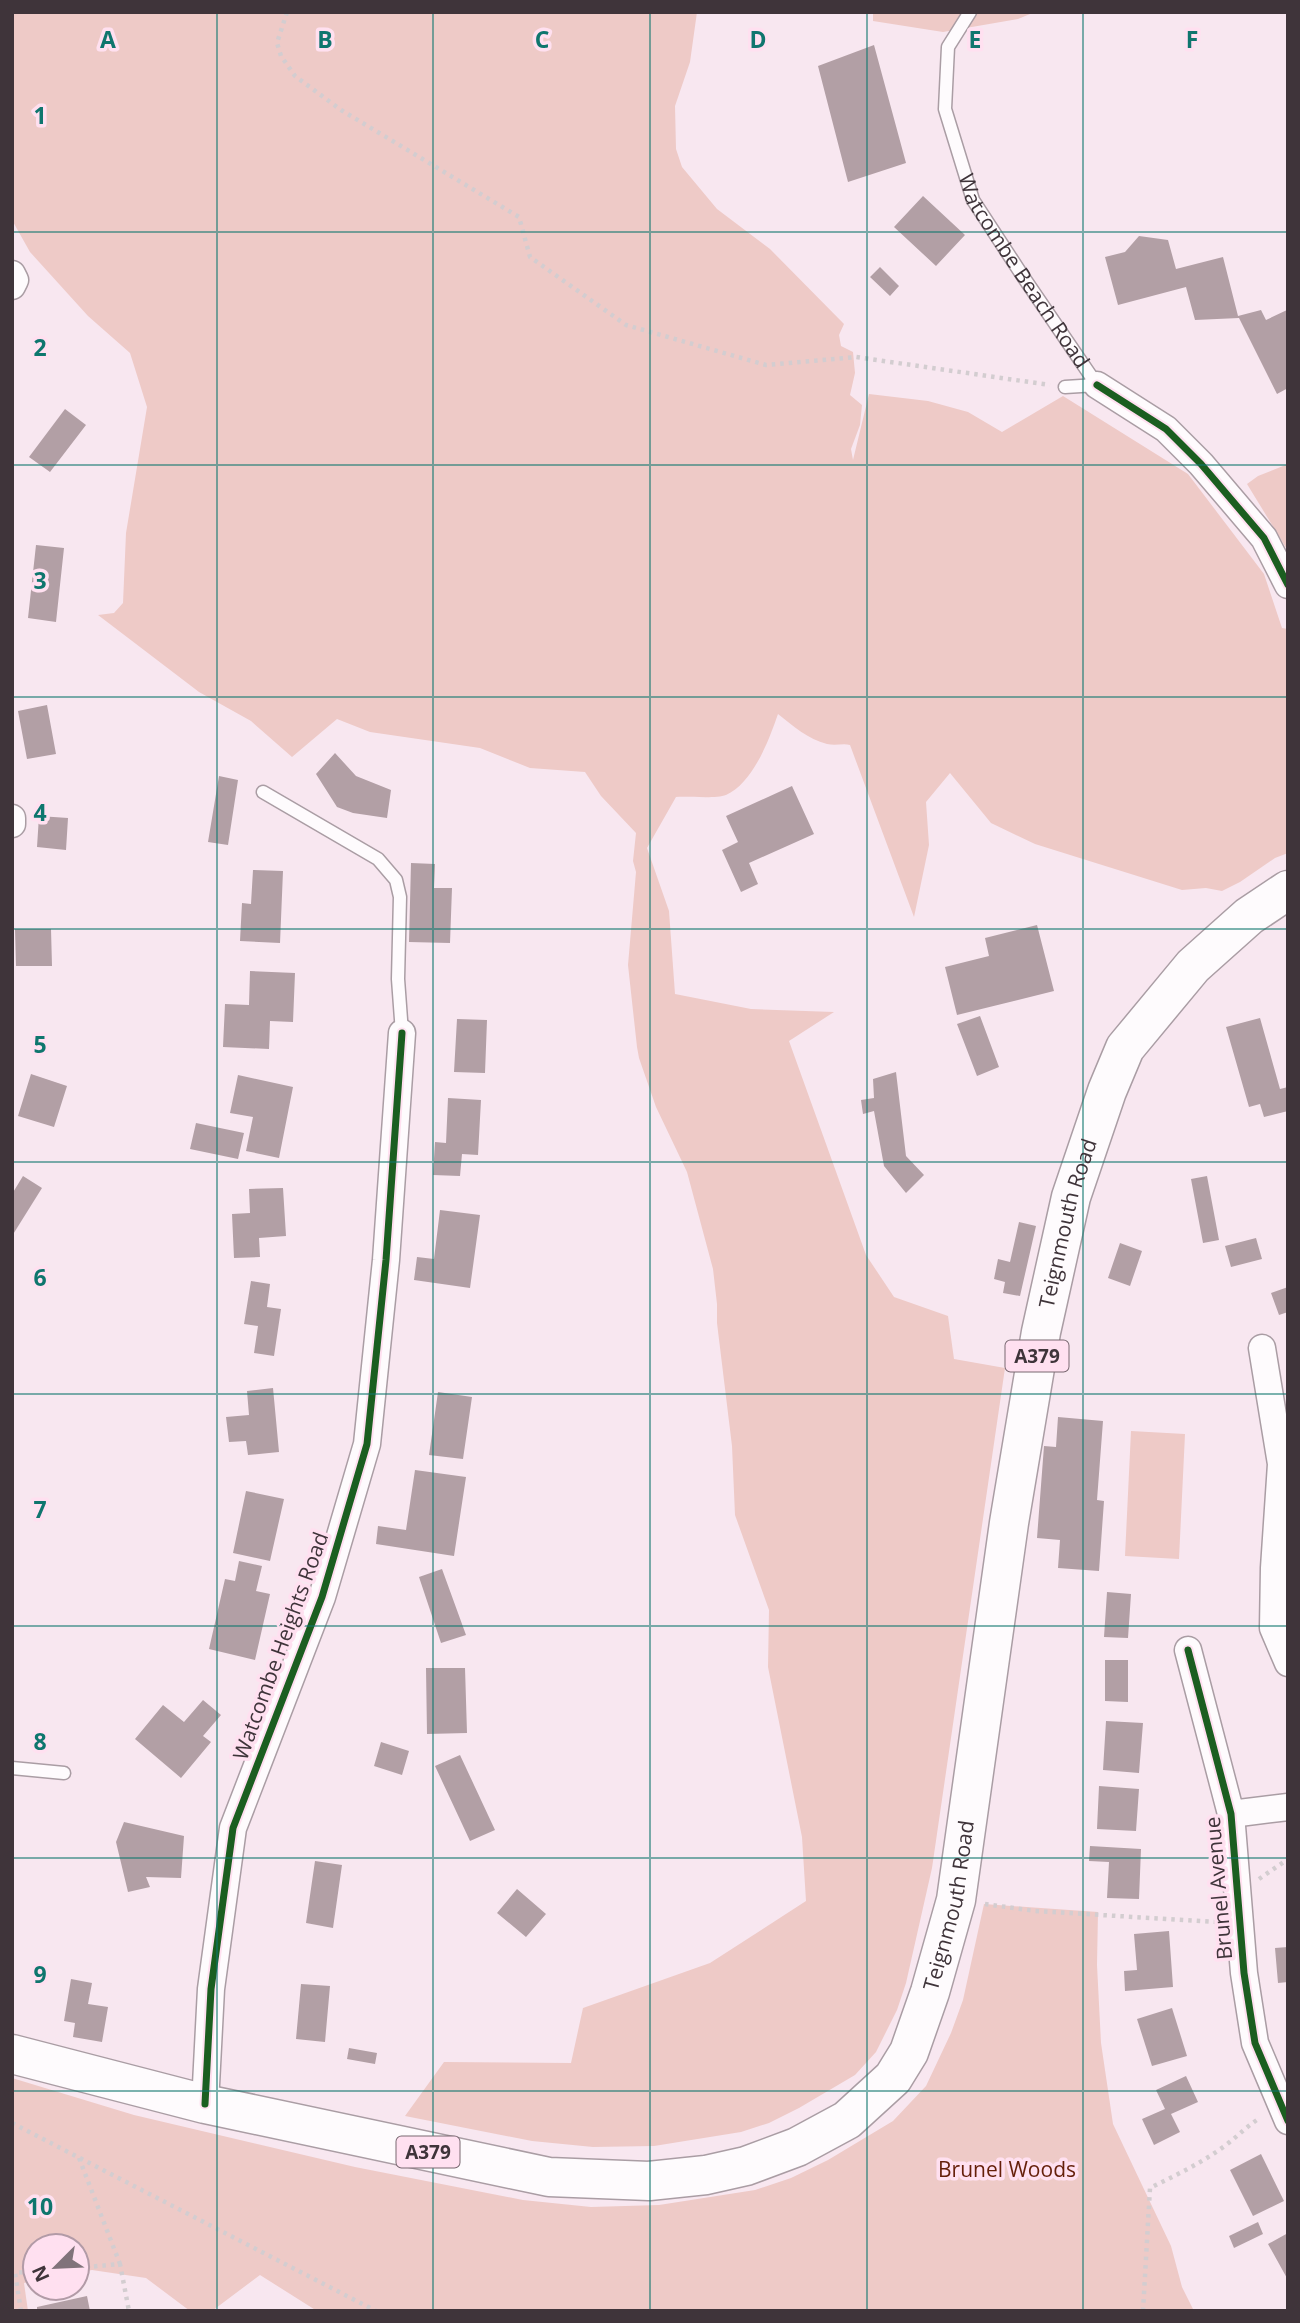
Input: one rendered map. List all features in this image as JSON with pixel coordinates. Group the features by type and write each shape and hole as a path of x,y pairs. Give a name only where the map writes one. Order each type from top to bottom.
{"main road":[{"name":"Teignmouth Road","path":"12,2054 205,2104 549,2177 649,2181 706,2175 746,2166 797,2147 848,2120 893,2078 909,2052 930,1992 956,1900 1014,1497 1041,1332 1071,1197 1107,1091 1125,1048 1193,966 1249,916 1288,890"}],"street":[{"path":"12,274 15,280 12,286"},
{"name":"Watcombe Beach Road","path":"1097,385 1166,429 1201,464 1264,538 1288,585"},
{"path":"12,818 12,824"},
{"name":"Watcombe Heights Road","path":"205,2104 211,1989 233,1828 322,1597 367,1444 386,1260 402,1033"},
{"path":"1262,1348 1281,1464 1273,1628 1288,1663"},
{"name":"Brunel Avenue","path":"1188,1650 1231,1814 1239,1923 1255,2043 1284,2113"},
{"path":"1231,1814 1288,1807"}],"lane":[{"name":"Watcombe Beach Road","path":"970,12 948,47 945,109 972,200 1097,385"},
{"path":"1065,387 1097,385"},
{"path":"263,792 377,859 396,880 400,897 398,979 402,1033"},
{"path":"12,1768 64,1773"}],"path":[{"path":"287,12 277,43 281,56 296,76 341,110 519,217 530,257 626,325 766,365 856,357 1065,387"},
{"path":"956,1900 1035,1911 1239,1923"},
{"path":"1143,2311 1150,2188 1194,2167 1227,2144 1248,2125 1284,2113"},
{"path":"12,2123 376,2311"},
{"path":"79,2157 120,2264 129,2311"},
{"path":"91,2267 120,2264"},
{"path":"21,2272 15,2273 21,2311"}],"green space":[{"path":"12,12 697,12 690,62 675,106 676,149 682,167 717,209 770,249 844,324 839,335 841,346 853,352 855,373 850,395 862,405 860,425 851,449 853,460 869,394 928,401 968,412 1002,432 1063,396 1188,474 1264,574 1282,628 1288,629 1288,853 1275,858 1222,891 1206,888 1182,890 1035,844 991,823 950,773 926,802 929,845 914,917 850,745 830,745 813,739 778,714 759,760 744,781 726,795 676,797 647,848 669,911 675,994 751,1009 834,1012 789,1041 866,1255 894,1297 948,1316 954,1359 1005,1368 932,1868 906,1983 897,2010 876,2052 855,2075 769,2123 741,2132 654,2146 593,2147 532,2141 405,2116 444,2062 571,2063 583,2008 710,1963 806,1901 802,1837 768,1667 769,1610 735,1515 732,1446 713,1269 687,1172 656,1107 637,1047 628,965 636,872 633,861 636,833 601,796 585,772 530,768 480,748 370,732 337,719 292,757 251,721 199,692 98,615 114,613 123,603 126,533 147,407 130,353 88,316 30,252 12,220"},
{"path":"873,12 1035,12 1018,19 943,32 873,21"},
{"path":"1288,464 1288,551 1247,484 1258,476"},
{"path":"1131,1431 1185,1434 1179,1559 1125,1556"},
{"name":"Brunel Woods","path":"984,1904 1098,1912 1097,1965 1101,2043 1113,2124 1171,2246 1182,2287 1194,2311 317,2311 260,2275 212,2311 190,2311 146,2278 91,2270 91,2232 21,2232 21,2302 27,2302 28,2311 12,2311 12,2078 134,2115 355,2167 523,2200 591,2207 659,2205 755,2190 791,2178 828,2160 893,2121 926,2086 963,2000"}],"building":[{"path":"874,45 906,163 848,182 818,66"},
{"path":"923,196 965,235 936,266 894,227"},
{"path":"1139,236 1168,240 1176,269 1223,257 1238,316 1261,310 1266,320 1287,310 1288,388 1277,394 1239,318 1195,320 1186,287 1118,305 1105,257 1125,252"},
{"path":"880,267 899,286 890,296 870,277"},
{"path":"65,409 86,425 50,472 29,457"},
{"path":"36,545 64,548 56,622 28,618"},
{"path":"47,705 56,754 27,759 18,711"},
{"path":"335,753 356,776 391,790 387,818 353,813 337,807 316,774"},
{"path":"219,776 238,780 228,845 208,842"},
{"path":"792,786 814,834 749,863 758,884 741,892 722,850 738,842 726,816"},
{"path":"39,816 68,818 66,850 37,847"},
{"path":"411,863 435,864 434,888 452,888 450,943 409,942"},
{"path":"253,870 283,871 280,943 240,941 242,903 251,904"},
{"path":"1037,925 1054,991 957,1015 945,967 989,956 985,938"},
{"path":"15,929 51,929 52,966 16,966"},
{"path":"250,971 295,973 293,1022 270,1021 269,1049 223,1047 225,1004 249,1005"},
{"path":"980,1016 999,1067 977,1076 957,1024"},
{"path":"1260,1018 1280,1089 1288,1087 1288,1111 1264,1117 1260,1104 1249,1107 1226,1027"},
{"path":"457,1019 487,1020 485,1073 454,1072"},
{"path":"896,1072 906,1156 924,1175 906,1193 884,1166 874,1111 863,1114 861,1100 874,1098 873,1079"},
{"path":"31,1074 67,1086 54,1127 18,1116"},
{"path":"238,1075 293,1087 279,1158 246,1151 253,1117 230,1113"},
{"path":"448,1098 481,1100 478,1155 462,1154 460,1176 433,1175 435,1142 446,1143"},
{"path":"196,1123 244,1133 238,1159 190,1149"},
{"path":"23,1176 42,1188 12,1236 12,1194"},
{"path":"1207,1176 1219,1240 1203,1243 1191,1179"},
{"path":"283,1188 286,1236 259,1238 260,1257 234,1258 232,1214 250,1213 249,1189"},
{"path":"440,1210 480,1215 470,1288 414,1280 417,1257 434,1259"},
{"path":"1019,1222 1036,1226 1020,1296 1003,1293 1005,1282 994,1279 998,1259 1010,1262"},
{"path":"1256,1238 1262,1259 1231,1267 1225,1246"},
{"path":"1120,1243 1142,1251 1130,1286 1108,1278"},
{"path":"251,1281 270,1284 267,1307 281,1309 274,1356 254,1353 258,1326 244,1324"},
{"path":"1288,1287 1288,1312 1279,1315 1271,1293"},
{"path":"273,1388 279,1452 248,1455 246,1441 229,1442 226,1417 249,1415 247,1391"},
{"path":"438,1392 472,1397 463,1459 429,1455"},
{"path":"1058,1417 1103,1421 1097,1500 1104,1501 1099,1571 1058,1568 1060,1540 1037,1538 1044,1446 1056,1447"},
{"path":"415,1470 466,1477 454,1556 376,1544 378,1526 406,1530"},
{"path":"246,1491 284,1499 270,1561 233,1553"},
{"path":"239,1561 262,1566 256,1591 270,1594 255,1660 209,1649 225,1579 235,1581"},
{"path":"442,1569 466,1635 441,1643 419,1577"},
{"path":"1107,1592 1131,1594 1128,1638 1104,1637"},
{"path":"1105,1660 1128,1660 1128,1702 1105,1701"},
{"path":"426,1668 465,1668 467,1733 427,1734"},
{"path":"203,1700 221,1715 203,1736 211,1742 181,1778 135,1739 163,1705 184,1722"},
{"path":"1106,1721 1143,1723 1139,1773 1103,1770"},
{"path":"381,1742 409,1751 402,1775 374,1766"},
{"path":"460,1755 495,1830 470,1841 435,1766"},
{"path":"1099,1786 1139,1789 1136,1831 1097,1829"},
{"path":"124,1822 184,1836 181,1878 146,1877 150,1887 128,1892 116,1842"},
{"path":"1090,1846 1141,1849 1139,1899 1107,1898 1109,1862 1089,1861"},
{"path":"315,1861 342,1865 333,1928 306,1923"},
{"path":"517,1889 546,1914 526,1937 497,1913"},
{"path":"1169,1931 1173,1987 1125,1991 1124,1971 1137,1970 1134,1934"},
{"path":"1288,1947 1288,1982 1278,1983 1275,1948"},
{"path":"71,1979 92,1983 88,2004 108,2007 102,2042 73,2037 75,2023 64,2021"},
{"path":"301,1984 330,1986 325,2042 296,2039"},
{"path":"1172,2008 1187,2056 1152,2066 1137,2019"},
{"path":"349,2048 377,2053 375,2064 347,2059"},
{"path":"1186,2076 1198,2102 1171,2114 1180,2132 1154,2145 1142,2119 1165,2109 1156,2090"},
{"path":"1261,2154 1284,2201 1253,2216 1230,2170"},
{"path":"1258,2222 1263,2234 1234,2248 1229,2236"},
{"path":"1288,2233 1288,2280 1268,2244"},
{"path":"60,2302 88,2302 90,2311 37,2311 37,2307"}],"cycle path":[{"path":"1097,385 1166,429 1201,464 1264,538 1288,585"},
{"path":"205,2104 211,1989 233,1828 322,1597 367,1444 386,1260 402,1033"},
{"path":"1188,1650 1231,1814 1244,1973 1255,2043 1288,2121"}]}
